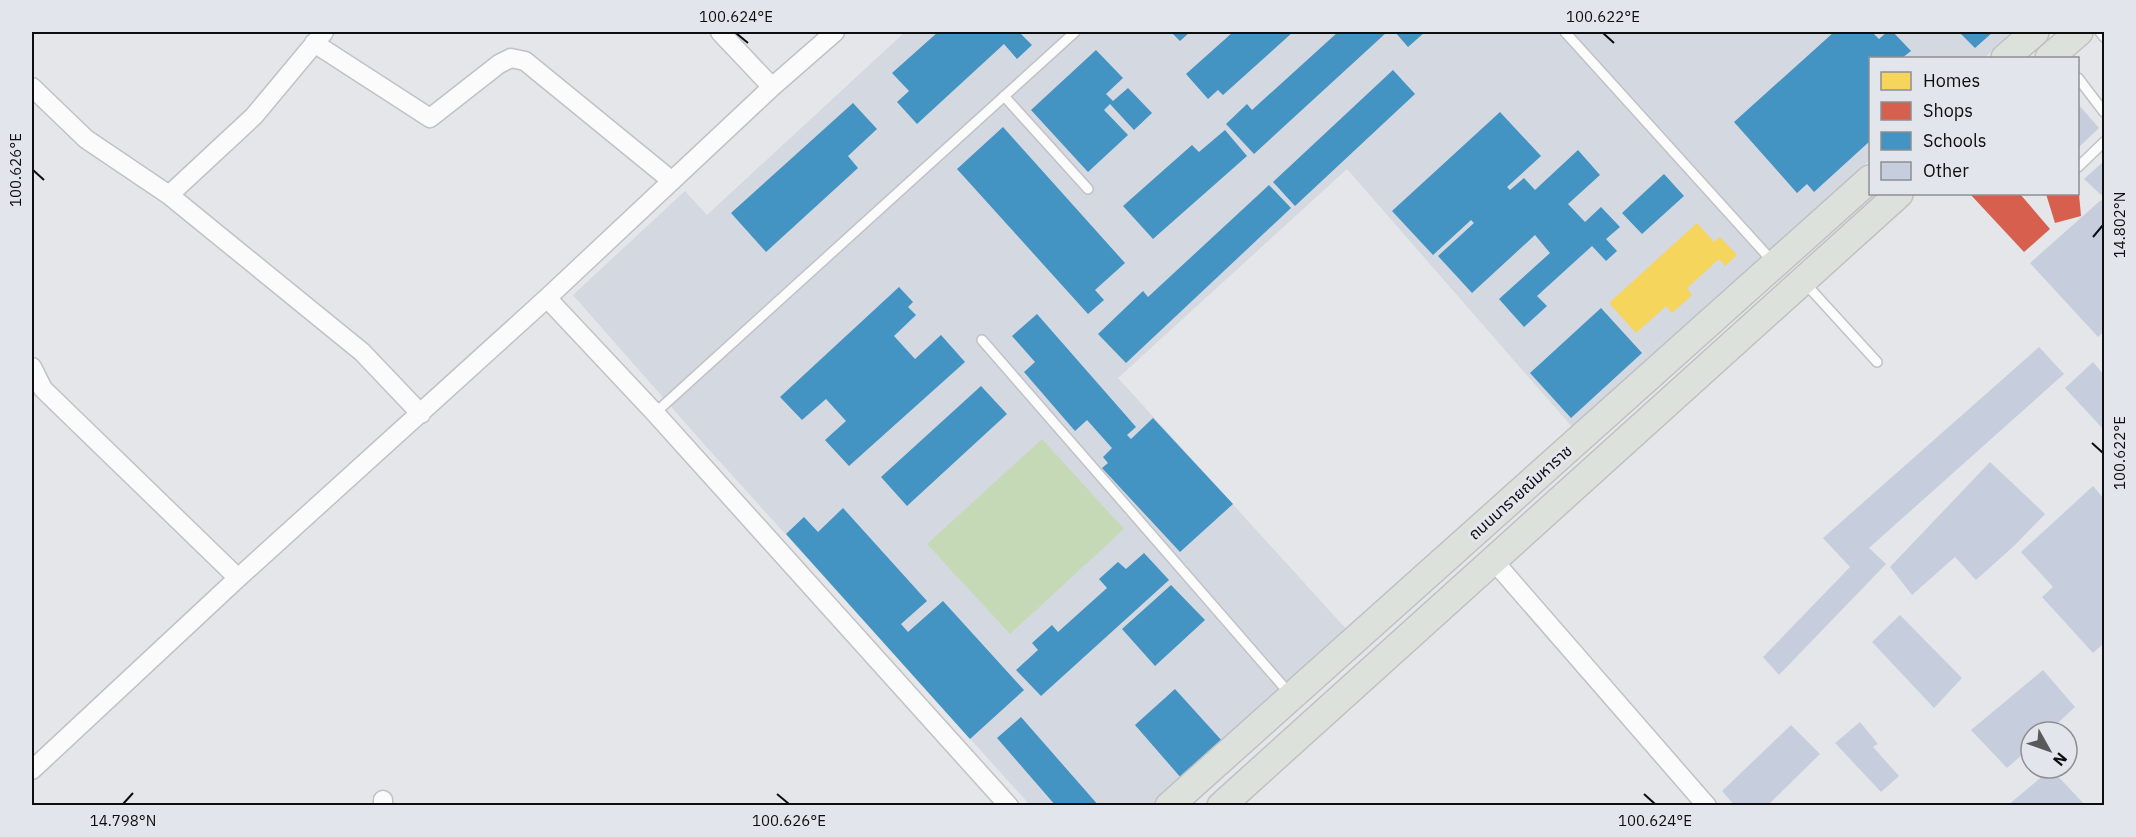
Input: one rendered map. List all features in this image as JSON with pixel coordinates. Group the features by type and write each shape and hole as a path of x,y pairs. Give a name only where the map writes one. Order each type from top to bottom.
{"main road":[{"path":"2006,57 2035,32"},
{"path":"2056,56 2079,32"},
{"name":"ถนนนารายณ์มหาราช","path":"1169,806 1869,180"},
{"name":"ถนนนารายณ์มหาราช","path":"1221,806 1898,195"}],"street":[{"path":"720,32 772,87"},
{"path":"32,770 237,578 420,414 772,87 835,32"},
{"path":"170,195 254,116 319,37 430,118 499,64 511,58 525,61 672,181"},
{"path":"32,87 86,139 170,195 362,352 420,414"},
{"path":"547,298 1009,806"},
{"path":"32,367 43,389 237,578"},
{"path":"1493,560 1707,806"}],"lane":[{"path":"654,413 1075,32"},
{"path":"1563,32 1775,265"},
{"path":"2100,32 2104,37"},
{"path":"2079,79 2104,112"},
{"path":"1004,96 1088,189"},
{"path":"2079,166 2104,142"},
{"path":"1803,280 1877,362"},
{"path":"982,340 1292,696"}],"shaded area":[{"path":"905,32 2014,32 1985,57 1869,57 1869,161 1573,428 1347,169 1118,378 1348,631 1153,805 1030,805 703,443 573,295 685,191 707,215"}],"green space":[{"path":"1042,439 1124,529 1010,634 927,544"}],"building: Homes":[{"path":"1697,223 1714,242 1720,237 1737,255 1725,266 1719,259 1687,288 1692,295 1672,313 1666,306 1636,333 1609,303"}],"building: Shops":[{"path":"2079,194 2081,216 2055,223 2046,195"},
{"path":"1971,195 2021,195 2050,229 2024,252"}],"building: Schools":[{"path":"938,32 1019,32 1032,45 1017,59 1004,44 917,124 897,102 909,91 892,73"},
{"path":"1171,32 1190,32 1180,41"},
{"path":"1233,32 1293,32 1223,95 1218,90 1208,99 1186,74"},
{"path":"1338,32 1387,32 1254,154 1226,124 1247,104 1252,110"},
{"path":"1395,32 1425,32 1408,47"},
{"path":"1834,32 1872,32 1879,39 1887,32 1893,32 1911,51 1903,57 1869,57 1869,142 1814,192 1807,184 1797,193 1734,122"},
{"path":"1959,32 1993,32 1975,48"},
{"path":"1096,50 1123,78 1106,94 1113,101 1128,88 1152,113 1134,130 1110,104 1104,110 1128,135 1088,172 1031,110"},
{"path":"1393,70 1415,94 1295,206 1273,182"},
{"path":"853,103 877,129 848,156 858,168 766,252 731,213"},
{"path":"1500,112 1541,156 1507,187 1510,190 1524,178 1535,190 1578,150 1600,175 1568,204 1585,222 1601,207 1620,227 1606,239 1617,251 1606,261 1592,246 1537,296 1547,306 1524,327 1499,299 1550,253 1535,235 1472,293 1438,256 1474,223 1471,220 1433,255 1392,211"},
{"path":"1003,127 1125,263 1095,290 1104,300 1088,314 957,169"},
{"path":"1225,130 1247,156 1153,239 1123,206 1192,145 1199,152"},
{"path":"1664,174 1684,196 1642,234 1622,213"},
{"path":"1269,185 1291,208 1126,363 1098,334 1143,291 1148,297"},
{"path":"899,287 913,302 908,307 916,315 894,336 915,359 941,335 965,362 849,466 825,440 846,421 826,399 802,420 780,397"},
{"path":"1601,308 1642,353 1571,418 1530,373"},
{"path":"1037,314 1136,427 1127,435 1131,439 1153,418 1233,504 1180,552 1102,468 1108,463 1103,457 1112,448 1087,420 1075,431 1024,372 1035,362 1012,336"},
{"path":"981,386 1007,414 907,506 881,477"},
{"path":"843,508 927,601 901,624 908,632 943,601 1024,690 970,739 786,534 804,517 818,532"},
{"path":"1144,553 1169,580 1041,696 1016,670 1038,650 1032,643 1052,625 1058,632 1107,588 1099,579 1118,562 1126,569"},
{"path":"1171,585 1205,620 1155,666 1122,629"},
{"path":"1175,689 1223,742 1182,779 1135,725"},
{"path":"1021,717 1099,806 1056,806 997,738"}],"building: Other":[{"path":"2079,105 2099,128 2079,147"},
{"path":"2104,161 2104,192 2101,195 2084,179"},
{"path":"2101,200 2104,203 2104,331 2098,337 2030,263"},
{"path":"2039,347 2064,374 1869,548 1886,564 1779,675 1763,657 1850,567 1823,538"},
{"path":"2093,362 2104,375 2104,430 2065,388"},
{"path":"1990,462 2045,514 1976,580 1955,557 1912,595 1890,567"},
{"path":"2093,486 2104,499 2104,643 2093,653 2042,597 2053,587 2021,552"},
{"path":"1900,615 1962,678 1934,708 1872,642"},
{"path":"2043,670 2075,707 2061,720 2019,720 2019,758 2007,768 1971,730"},
{"path":"1860,722 1878,744 1873,747 1899,776 1881,792 1835,743"},
{"path":"1791,725 1820,754 1767,806 1735,806 1722,791"},
{"path":"2038,780 2061,780 2086,806 2007,806"}]}
